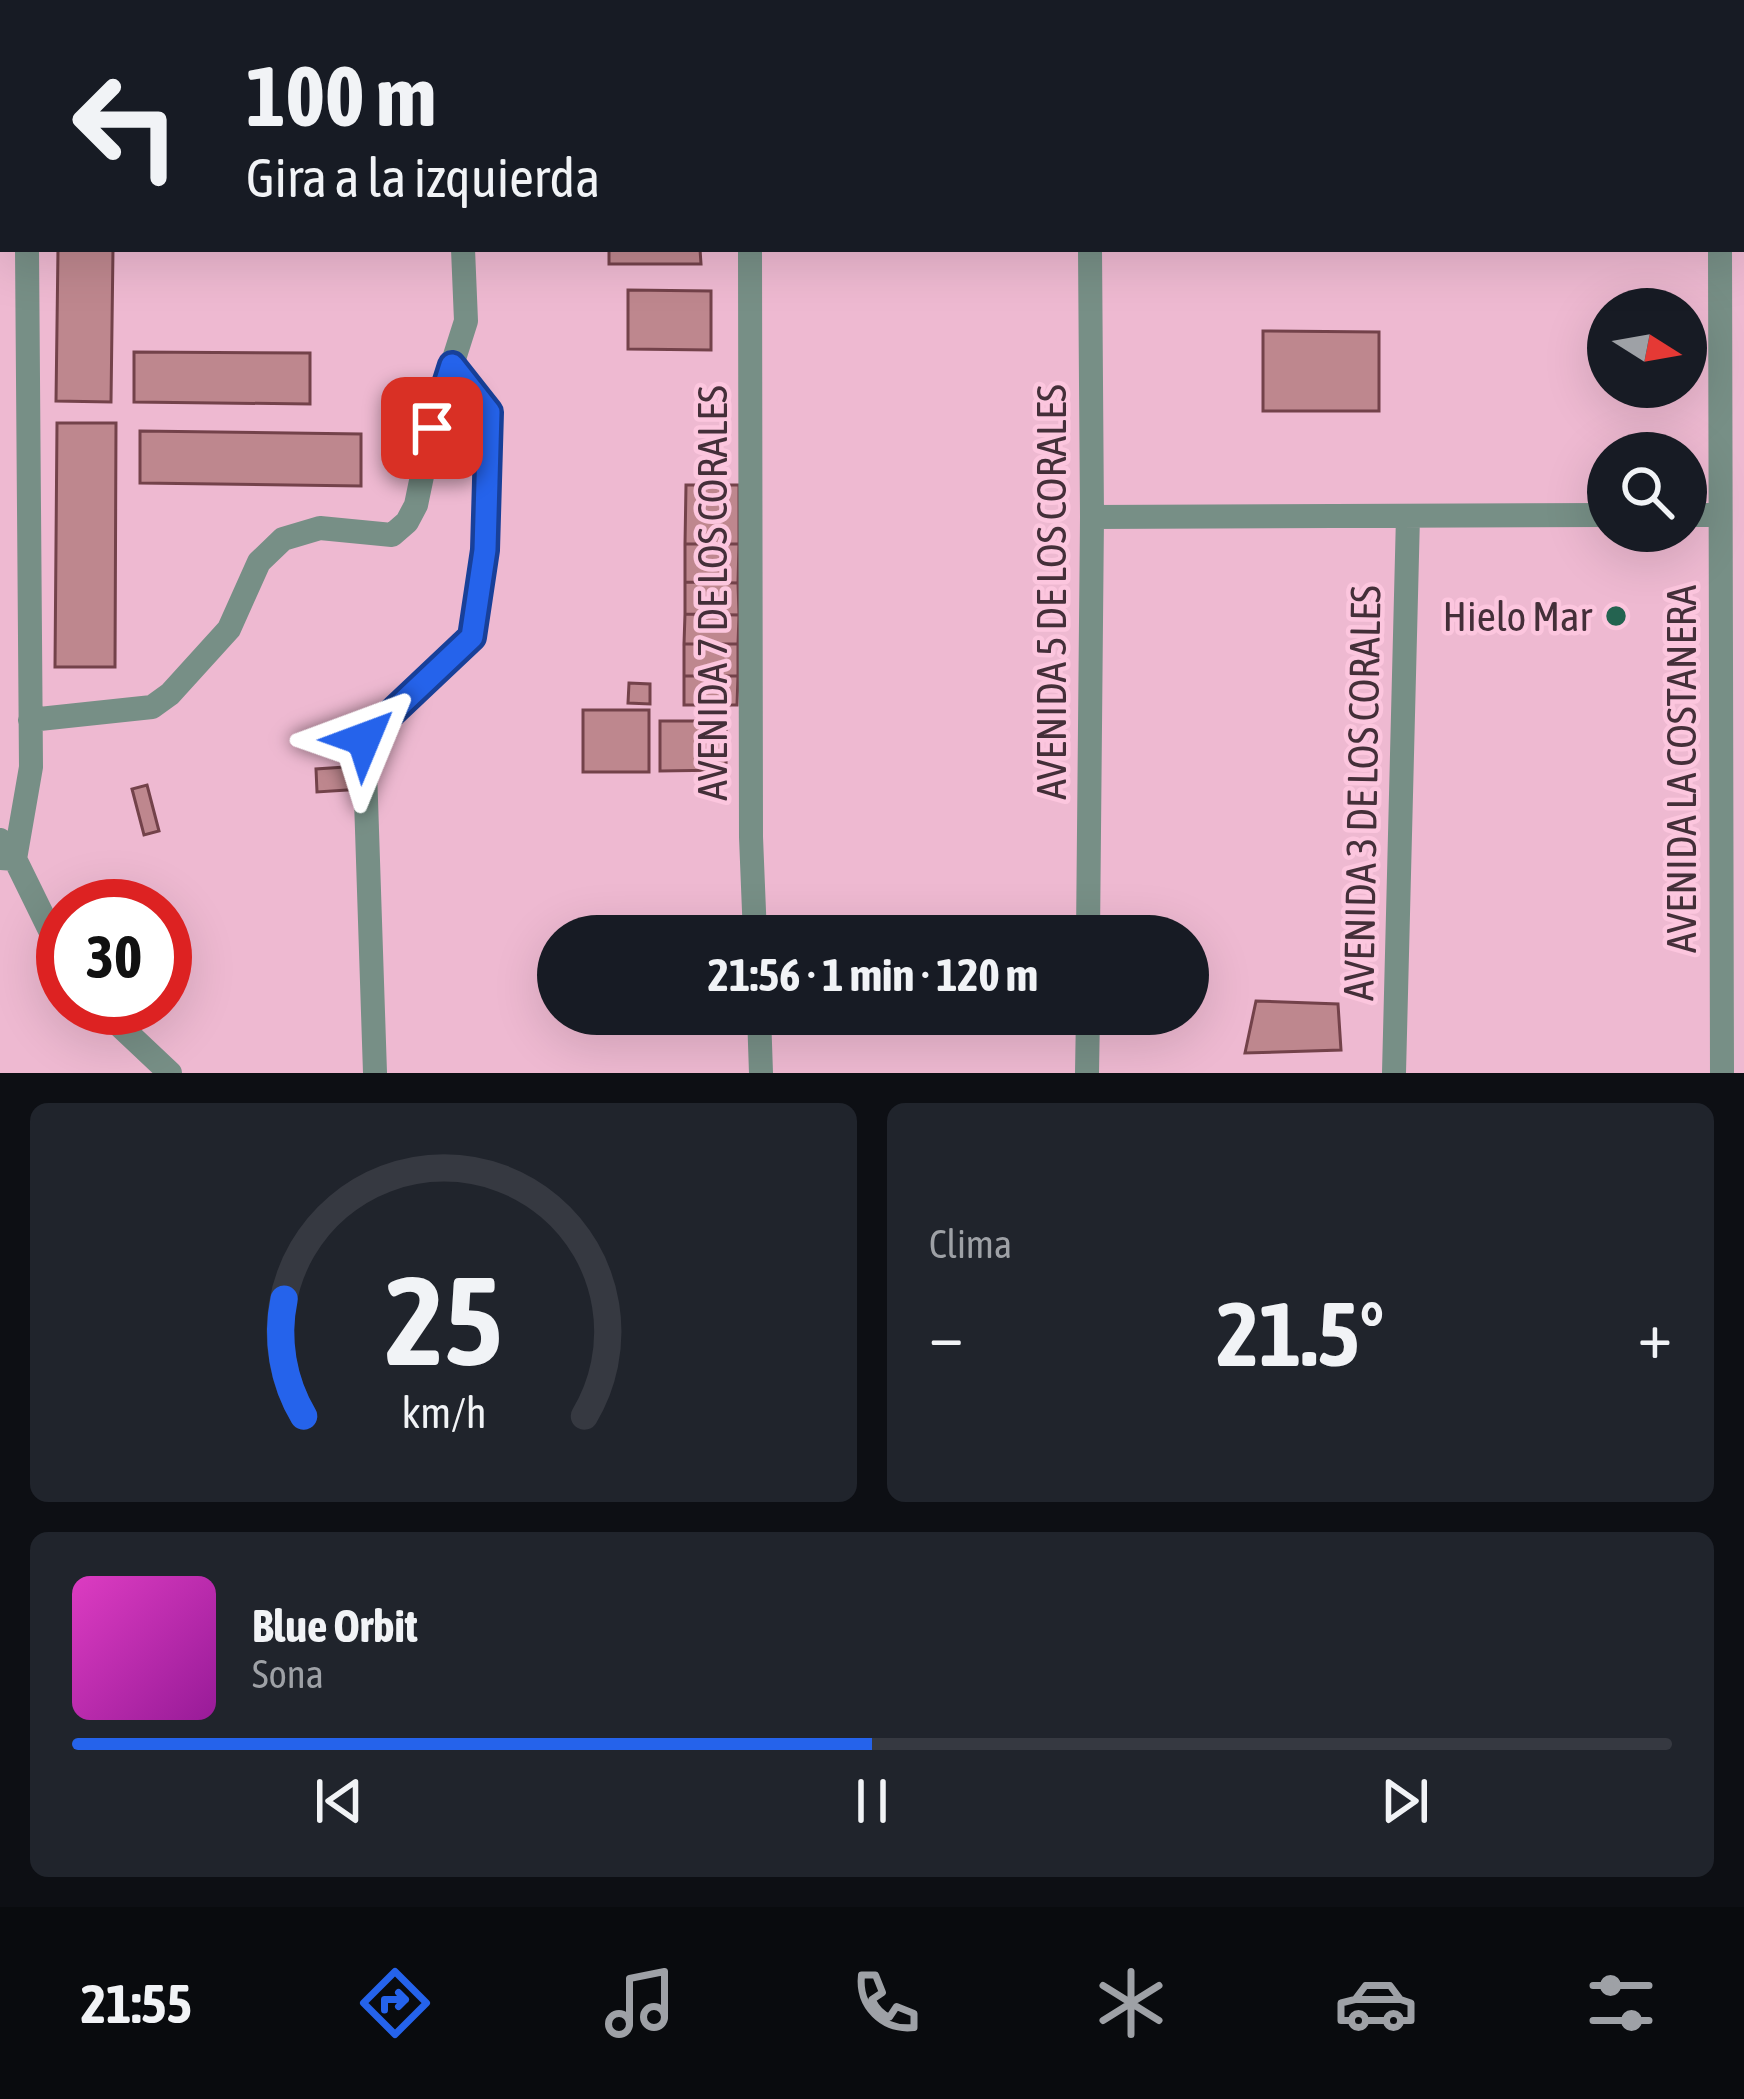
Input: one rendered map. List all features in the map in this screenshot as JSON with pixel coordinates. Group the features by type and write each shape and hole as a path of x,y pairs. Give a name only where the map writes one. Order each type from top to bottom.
{"street":[{"path":"27,252 31,767 5,853 36,909"},
{"path":"30,720 152,707 170,694 229,629 259,562 283,539 320,528 392,535 407,522 416,506 432,428 466,321 463,252"},
{"name":"AVENIDA 7 DE LOS CORALES","path":"750,252 754,915"},
{"name":"AVENIDA 5 DE LOS CORALES","path":"1088,915 1090,252"},
{"name":"AVENIDA LA COSTANERA","path":"1720,252 1721,1073"},
{"path":"375,1073 364,739 472,637 485,550 489,412 452,365"},
{"path":"1092,518 1587,515"},
{"path":"1707,515 1718,515"},
{"name":"AVENIDA 3 DE LOS CORALES","path":"1394,1073 1408,516"},
{"path":"129,1035 170,1073"},
{"path":"760,1035 761,1073"},
{"path":"1087,1073 1088,1035"}],"building":[{"path":"58,252 113,252 111,402 56,401"},
{"path":"609,252 700,252 701,264 609,264"},
{"path":"628,290 711,291 711,350 628,349"},
{"path":"1263,331 1379,332 1379,411 1263,411"},
{"path":"134,352 310,353 310,404 134,402"},
{"path":"57,423 116,423 115,667 55,667"},
{"path":"140,431 361,434 361,486 140,483"},
{"path":"686,485 739,485 739,544 685,544"},
{"path":"685,544 739,544 738,583 685,582"},
{"path":"685,582 738,583 739,615 685,614"},
{"path":"685,614 739,615 738,644 684,644"},
{"path":"684,644 738,644 738,676 684,676"},
{"path":"684,676 738,676 737,705 684,705"},
{"path":"629,683 650,684 650,704 628,703"},
{"path":"583,710 649,710 649,772 583,772"},
{"path":"660,721 726,721 726,770 660,771"},
{"path":"360,766 362,789 317,792 316,769"},
{"path":"147,785 159,831 144,835 132,789"},
{"path":"1256,1001 1338,1004 1341,1050 1245,1053"}],"place":[{"name":"Hielo Mar","path":"1616,616"}],"route":[{"path":"364,739 472,637 485,550 489,412 452,365 432,428"}]}
